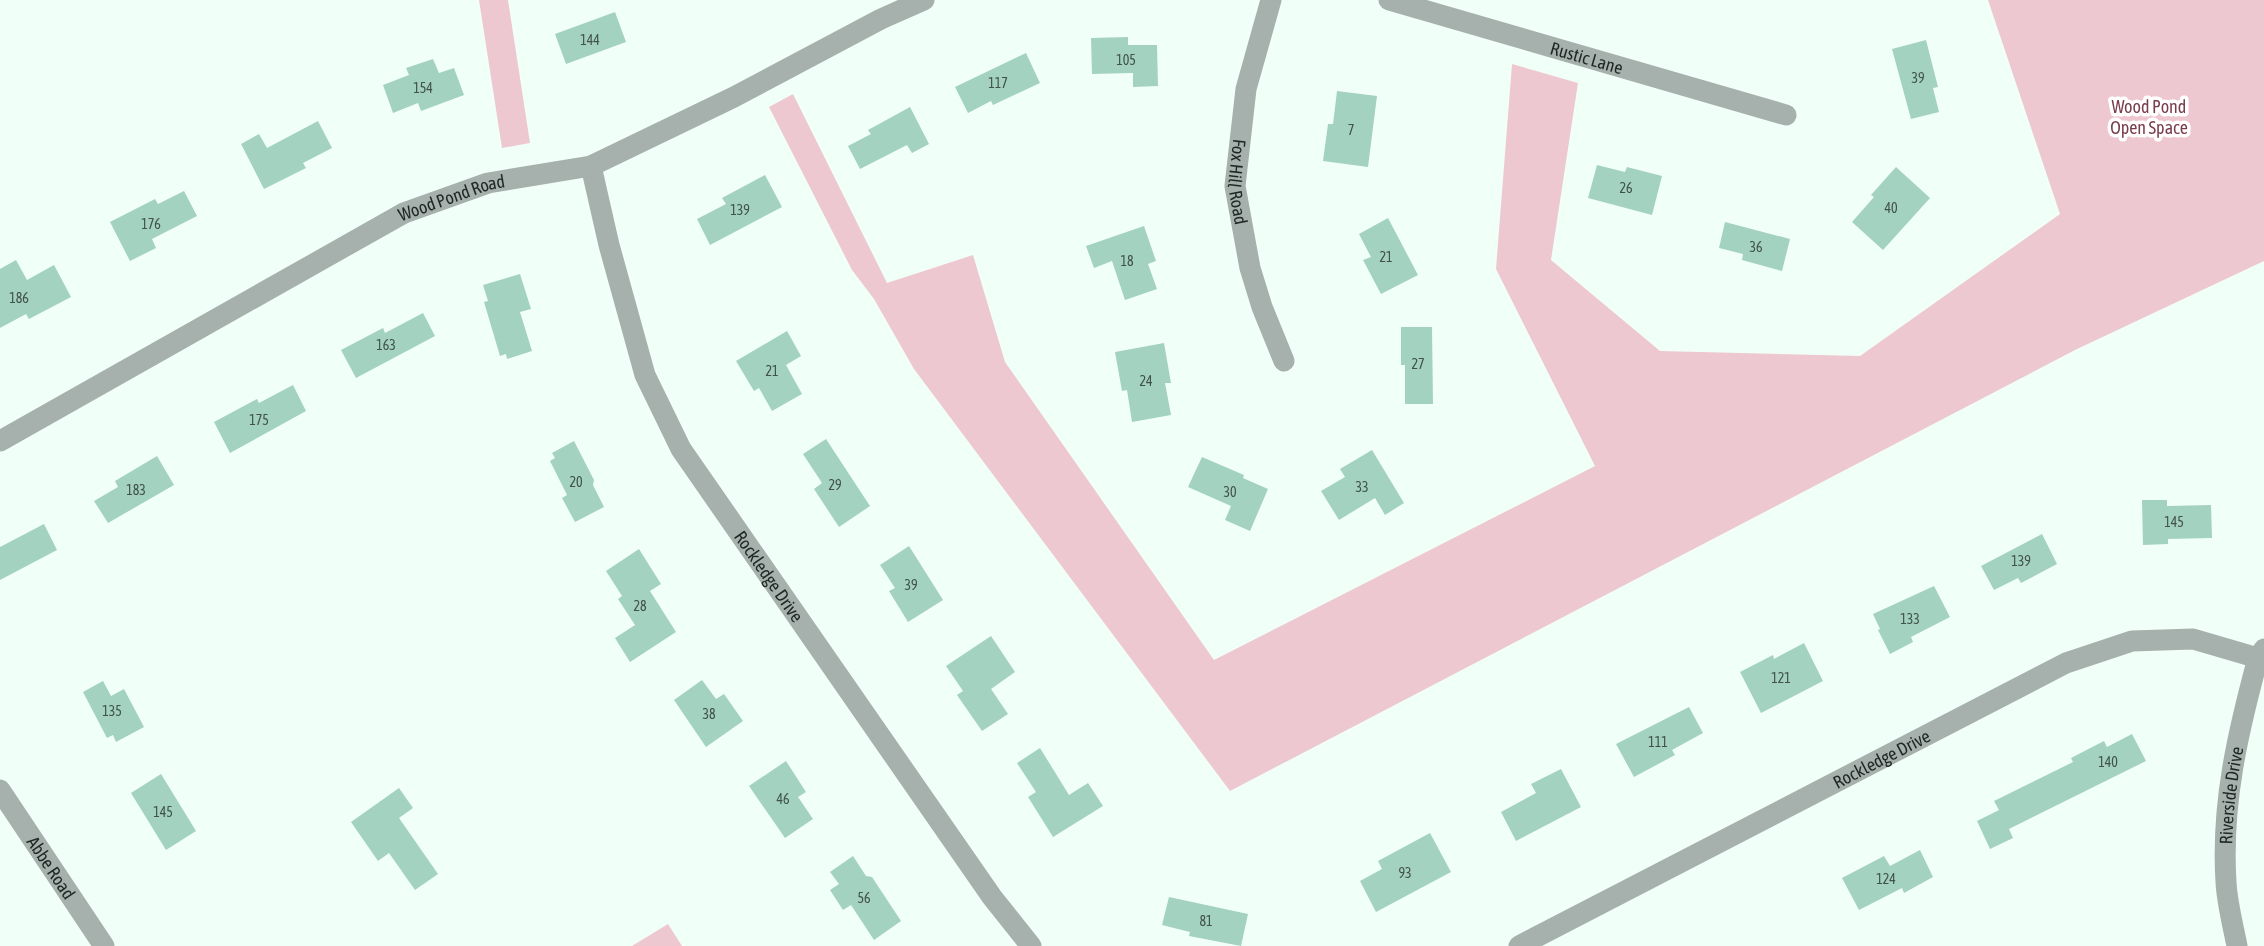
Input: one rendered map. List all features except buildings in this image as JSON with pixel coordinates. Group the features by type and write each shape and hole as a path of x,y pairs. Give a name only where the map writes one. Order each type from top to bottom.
{"street":[{"name":"Wood Pond Road","path":"0,441 404,214 488,183 591,166 734,97 881,19 924,0"},
{"name":"Fox Hill Road","path":"1271,0 1246,89 1235,186 1250,268 1262,307 1284,360"},
{"name":"Rustic Lane","path":"1389,0 1786,115"},
{"name":"Rockledge Drive","path":"591,166 609,245 645,375 681,449 992,897 1031,946"},
{"name":"Rockledge Drive","path":"1519,946 2066,663 2132,641 2193,639 2261,653"},
{"name":"Riverside Drive","path":"2237,946 2226,883 2227,797 2238,733 2261,653"},
{"name":"Abbe Road","path":"0,790 104,946"}],"green space":[{"path":"479,0 508,0 530,143 502,148"},
{"name":"Wood Pond Open Space","path":"1988,0 2264,0 2264,261 2075,350 1230,791 914,369 874,299 852,270 769,107 793,94 887,283 973,255 1005,362 1214,660 1595,466 1496,269 1512,64 1578,83 1551,260 1660,351 1860,356 2060,214"},
{"path":"668,924 682,946 632,946"}]}
